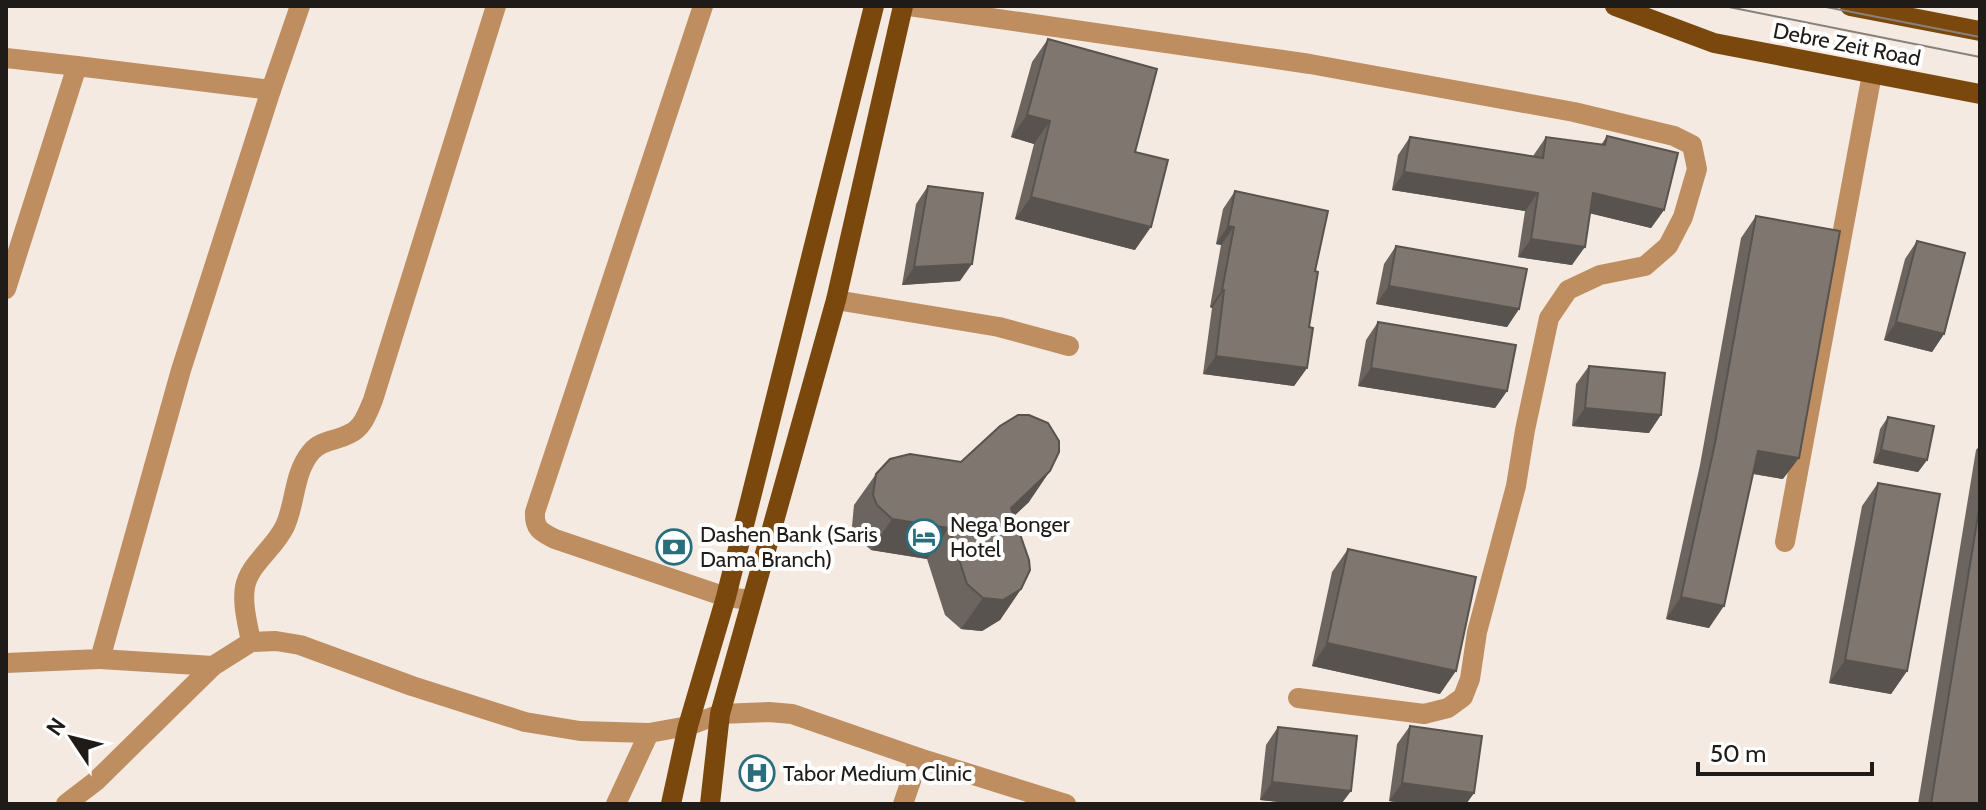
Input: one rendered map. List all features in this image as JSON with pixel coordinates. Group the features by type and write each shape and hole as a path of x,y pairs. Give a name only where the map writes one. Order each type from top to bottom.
{"main road":[{"path":"671,804 688,726 726,597 874,6"},
{"path":"710,804 720,714 836,300 906,6"},
{"name":"Debre Zeit Road","path":"1615,6 1714,43 1980,94"},
{"name":"Debre Zeit Road","path":"1850,6 1980,31"}],"street":[{"path":"100,659 181,370 300,6"},
{"path":"251,642 244,603 245,586 253,569 285,526 302,466 313,449 357,428 373,400 496,6"},
{"path":"703,6 535,512 535,524 540,532 555,539 726,597 751,600"},
{"path":"906,6 1310,64 1574,112 1674,136 1692,145 1697,169 1683,217 1668,246 1645,266 1600,275 1568,290 1549,318 1516,486 1477,632 1470,679 1463,697 1448,708 1424,714 1298,698"},
{"path":"6,58 271,90"},
{"path":"6,289 9,267 77,66"},
{"path":"1785,542 1872,74"},
{"path":"836,300 999,327 1069,346"},
{"path":"66,804 96,781 213,666 251,642 276,641 300,645 412,686 525,722 580,731 649,733 688,726 720,714 792,714 1066,804"},
{"path":"6,663 100,659 213,666"},
{"path":"616,804 649,733"},
{"path":"903,804 919,758"}],"building":[{"path":"1048,39 1157,69 1135,152 1168,160 1151,227 1031,197 1050,121 1027,115"},
{"path":"1607,136 1678,153 1664,210 1593,193 1585,247 1531,239 1538,193 1404,172 1410,137 1543,158 1546,137 1605,145"},
{"path":"928,186 983,193 972,264 914,267"},
{"path":"1235,191 1328,211 1315,271 1318,272 1309,327 1313,328 1307,368 1216,356 1222,290 1234,227 1228,226"},
{"path":"1756,216 1840,231 1799,458 1758,451 1724,606 1681,597 1715,443"},
{"path":"1917,241 1965,253 1944,334 1896,322"},
{"path":"1396,246 1527,269 1519,309 1389,286"},
{"path":"1378,322 1516,345 1507,391 1371,368"},
{"path":"1589,366 1665,373 1661,415 1585,408"},
{"path":"1018,415 1029,415 1048,423 1059,441 1059,452 1050,471 1011,508 1029,560 1030,570 1021,589 1003,600 983,598 967,584 949,528 892,519 877,505 873,495 876,474 890,459 910,454 961,462 1000,426"},
{"path":"1888,417 1934,426 1927,460 1881,450"},
{"path":"1878,483 1940,494 1907,671 1845,660"},
{"path":"1980,503 1980,804 1931,804"},
{"path":"1348,549 1476,577 1456,671 1327,643"},
{"path":"1410,726 1482,736 1474,793 1402,783"},
{"path":"1278,727 1357,736 1351,791 1272,782"}],"tram line":[{"path":"1724,6 1980,57"},
{"path":"1821,6 1980,37"}],"place":[{"name":"Nega Bonger Hotel","path":"924,537"},
{"name":"Dashen Bank (Saris Dama Branch)","path":"674,547"},
{"name":"Tabor Medium Clinic","path":"757,773"}]}
